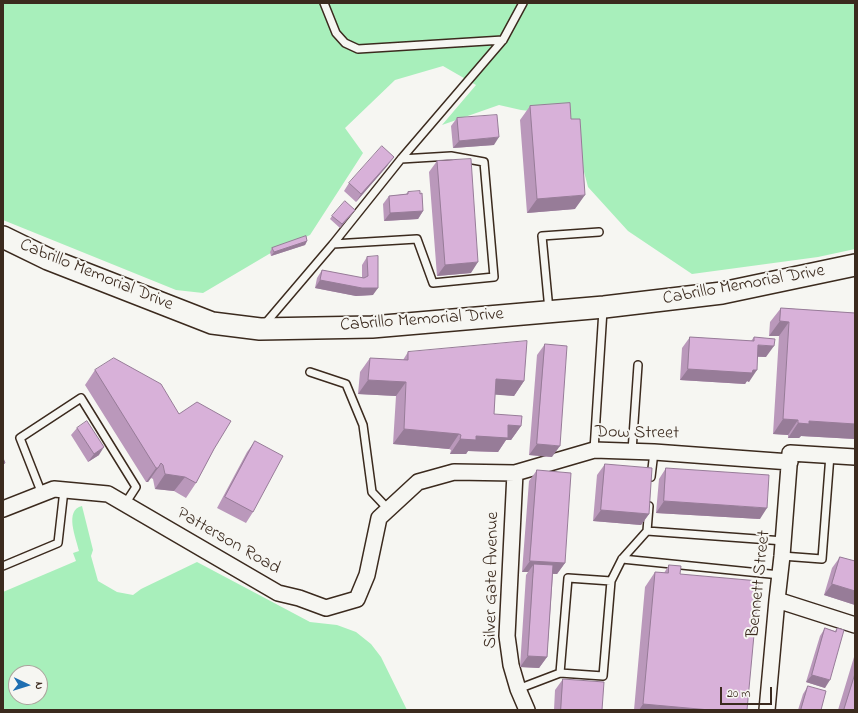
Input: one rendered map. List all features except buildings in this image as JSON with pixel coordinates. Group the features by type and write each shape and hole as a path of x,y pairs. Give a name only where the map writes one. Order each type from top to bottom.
{"main road":[{"name":"Cabrillo Memorial Drive","path":"3,237 48,259 212,323 260,328 372,327 604,307 722,293 855,265"}],"street":[{"name":"Dow Street","path":"384,514 418,482 454,472 515,473 594,450 632,450 790,462"},
{"path":"790,462 790,453 855,457"},
{"name":"Bennett Street","path":"767,710 784,541 790,462"},
{"name":"Silver Gate Avenue","path":"515,473 507,636 511,665 518,689 527,710"},
{"name":"Patterson Road","path":"3,509 54,489 108,494 278,593 299,598 326,608 356,599 367,575 384,514"},
{"path":"777,600 855,625"}],"lane":[{"path":"324,3 336,33 345,43 358,49 503,40"},
{"path":"260,328 333,244 401,159 503,40 522,3"},
{"path":"333,244 417,240 433,283 494,277 484,162 451,156 401,159"},
{"path":"549,312 542,236 599,232"},
{"path":"594,450 604,307"},
{"path":"632,450 638,365"},
{"path":"310,372 346,384 363,425 372,492 384,514"},
{"path":"42,494 20,438 81,398 136,487 125,504"},
{"path":"651,483 654,452"},
{"path":"782,556 822,559 830,455"},
{"path":"3,566 58,543 64,490"},
{"path":"518,689 560,674 603,676 611,581 622,559 647,531 650,499"},
{"path":"647,531 784,541"},
{"path":"622,559 780,575"},
{"path":"560,674 568,578 611,581"}],"green space":[{"path":"3,3 855,3 855,249 818,257 692,274 628,231 588,187 569,115 521,110 499,105 442,125 476,85 443,66 395,80 345,128 363,153 310,235 269,254 203,293 176,290 3,220"},
{"path":"82,506 93,550 91,556 98,581 117,592 133,595 141,589 197,562 310,622 337,625 356,632 371,644 381,657 407,710 3,710 3,592 76,561 73,553 79,551 72,519 74,513"}]}
